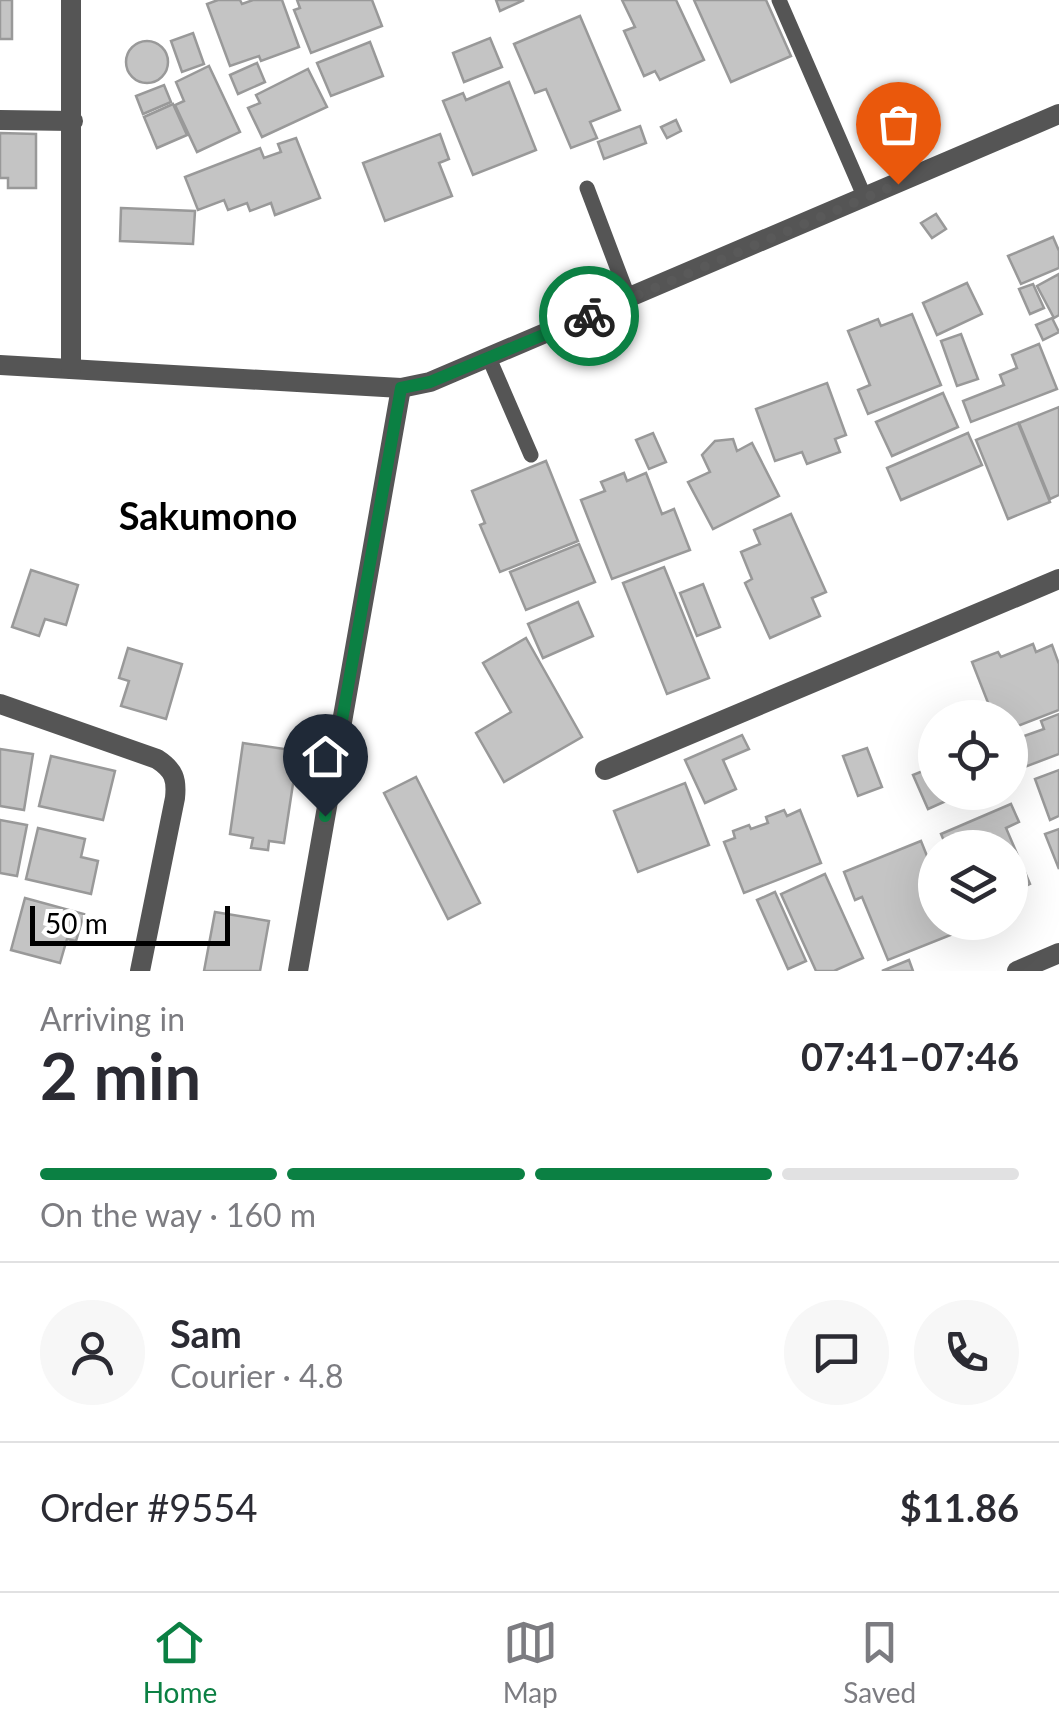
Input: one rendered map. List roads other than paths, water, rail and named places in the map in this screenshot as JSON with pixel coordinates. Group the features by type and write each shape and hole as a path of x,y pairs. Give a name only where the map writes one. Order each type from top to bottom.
{"street":[{"path":"72,369 73,1"},
{"path":"0,365 401,388 430,382 1059,114"},
{"path":"0,120 73,121"},
{"path":"298,971 401,388"},
{"path":"604,770 1059,579"},
{"path":"0,704 170,768 176,782 175,798 140,971"},
{"path":"1017,971 1059,953"}],"lane":[{"path":"779,0 865,198"},
{"path":"587,188 629,298"},
{"path":"489,358 532,455"}],"district":[{"name":"Sakumono","path":"208,515"}]}
